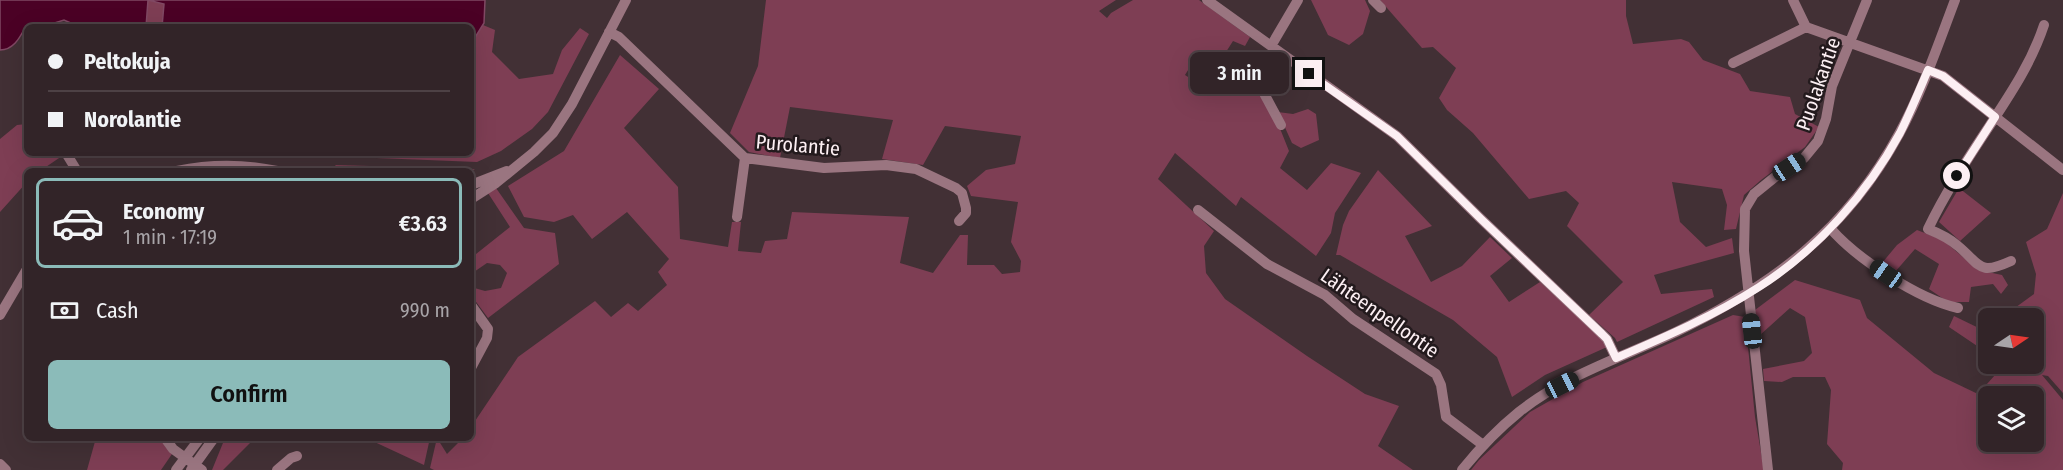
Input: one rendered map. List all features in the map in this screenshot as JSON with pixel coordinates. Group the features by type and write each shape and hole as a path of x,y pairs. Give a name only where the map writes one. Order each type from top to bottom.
{"street":[{"path":"474,197 496,183 534,152 558,126 572,104 626,0"},
{"path":"1207,0 1397,136 1607,339 1616,358"},
{"path":"1281,125 1259,84 1298,0"},
{"path":"1793,0 1806,27 1943,76 2063,170"},
{"name":"Puolakantie","path":"1768,470 1744,251 1745,209 1754,194 1804,158 1818,141 1826,119 1832,86 1867,0"},
{"path":"1462,470 1483,445 1519,412 1546,393 1616,358 1674,333 1749,293 1797,259 1830,228 1858,196 1887,154 1907,118 1955,0"},
{"path":"2011,261 1995,268 1985,269 1972,261 1958,246 1928,229 1944,196 2021,79 2038,44 2044,25"},
{"path":"1733,63 1806,27"},
{"name":"Purolantie","path":"609,32 619,37 745,158 824,168 886,165 916,169 956,188 962,194 966,213 959,221"},
{"path":"737,217 745,158"},
{"path":"196,168 244,168"},
{"path":"474,184 513,169"},
{"name":"Lähteenpellontie","path":"1198,210 1267,264 1325,295 1353,319 1436,374 1441,385 1446,417 1483,445"},
{"path":"1830,228 1849,248 1892,278 1946,305 1958,308"},
{"path":"0,315 24,274"},
{"path":"474,309 488,329 487,339 474,363"},
{"path":"167,441 173,449 186,457 196,468 212,441"},
{"path":"176,470 198,441"},
{"path":"278,470 291,458 297,456"},
{"path":"0,464 6,470"}],"shaded area":[{"path":"0,0 148,0 146,24 73,24 64,20 51,24 24,24 24,29 13,45 0,50"},
{"path":"148,0 164,4 162,24 146,24"},
{"path":"148,0 485,0 484,23 474,39 474,24 162,24 164,4"},
{"path":"766,0 1116,0 1099,11 1107,18 1111,13 1133,0 1199,0 1250,37 1245,46 1233,41 1226,52 1239,66 1229,79 1215,70 1193,62 1185,75 1211,86 1258,87 1279,126 1289,151 1280,168 1307,190 1331,163 1361,173 1335,213 1331,233 1316,256 1241,197 1236,206 1175,153 1158,179 1214,231 1204,246 1206,273 1225,299 1365,394 1399,406 1378,446 1413,470 434,470 430,468 436,441 439,441 447,454 460,441 474,441 474,423 518,357 595,301 611,317 628,303 638,311 667,285 658,272 669,259 627,212 592,239 573,215 554,222 524,217 508,186 564,151 620,55 659,89 624,128 678,187 680,239 728,247 732,222 741,222 738,251 761,253 765,241 787,239 792,212 909,217 900,263 933,273 960,235 968,235 967,265 994,265 1002,274 1020,272 1021,261 1011,242 1018,202 971,196 967,186 986,170 1015,164 1021,136 945,126 923,165 882,159 893,120 790,107 780,158 749,152 730,133 758,66"},
{"path":"1311,0 1365,0 1370,11 1363,34 1349,45 1328,35"},
{"path":"1380,0 1626,0 1626,16 1633,44 1681,39 1689,42 1703,60 1740,74 1750,91 1790,97 1795,114 1819,127 1805,147 1744,195 1736,229 1724,230 1727,205 1722,189 1672,182 1680,222 1706,247 1732,238 1734,253 1654,275 1661,294 1712,289 1714,297 1617,342 1589,315 1623,282 1567,226 1579,203 1566,191 1529,199 1473,133 1447,110 1439,98 1456,68 1433,47 1422,48"},
{"path":"483,25 495,30 492,52 519,79 553,74 562,50 580,28 589,34 548,112 532,129 501,151 477,162 326,156 474,156 474,26"},
{"path":"1308,109 1316,114 1319,140 1301,148 1292,143 1278,112 1293,114"},
{"path":"24,124 24,156 62,156 44,168 24,168 24,185 0,212 0,139 17,125"},
{"path":"336,165 440,168 332,168"},
{"path":"1378,170 1432,226 1405,236 1431,282 1462,266 1490,237 1512,258 1490,276 1509,302 1540,282 1600,337 1607,347 1545,375 1512,397 1497,357 1453,320 1340,255 1336,255 1349,211"},
{"path":"496,188 524,228 555,233 559,264 488,318 474,299 474,288 485,291 501,288 507,273 500,265 487,263 474,272 474,256 510,227 488,193"},
{"path":"1959,188 1991,213 1960,241 1939,222"},
{"path":"2063,193 2063,393 2048,376 2042,375 2063,400 2063,470 1842,470 1843,463 1827,444 1831,390 1825,377 1793,377 1782,382 1764,381 1763,369 1804,361 1812,353 1805,317 1790,308 1760,335 1755,310 1795,280 1860,300 1867,318 1934,373 1978,394 1978,452 2044,452 2044,386 1985,386 1996,374 2044,374 2044,308 2015,308 2034,294 2036,274 2026,242 2047,229"},
{"path":"1917,230 1943,240 1978,270 2002,275 2008,285 2001,294 1993,284 1971,287 1969,302 1948,302 1929,289 1939,264 1915,249 1895,272 1882,263 1897,245"},
{"path":"1733,315 1745,317 1755,417 1764,470 1471,470 1530,412 1583,382"},
{"path":"1954,316 1978,328 1978,347 1949,327"},
{"path":"95,441 162,441 172,454 161,470 87,470"},
{"path":"224,441 252,441 223,470 212,470"},
{"path":"372,441 429,441 424,465"}],"route":[{"path":"1309,74 1397,136 1607,339 1616,358 1719,311 1770,280 1809,248 1851,205 1879,167 1904,125 1928,70 1943,76 1995,117 1957,176"}]}
